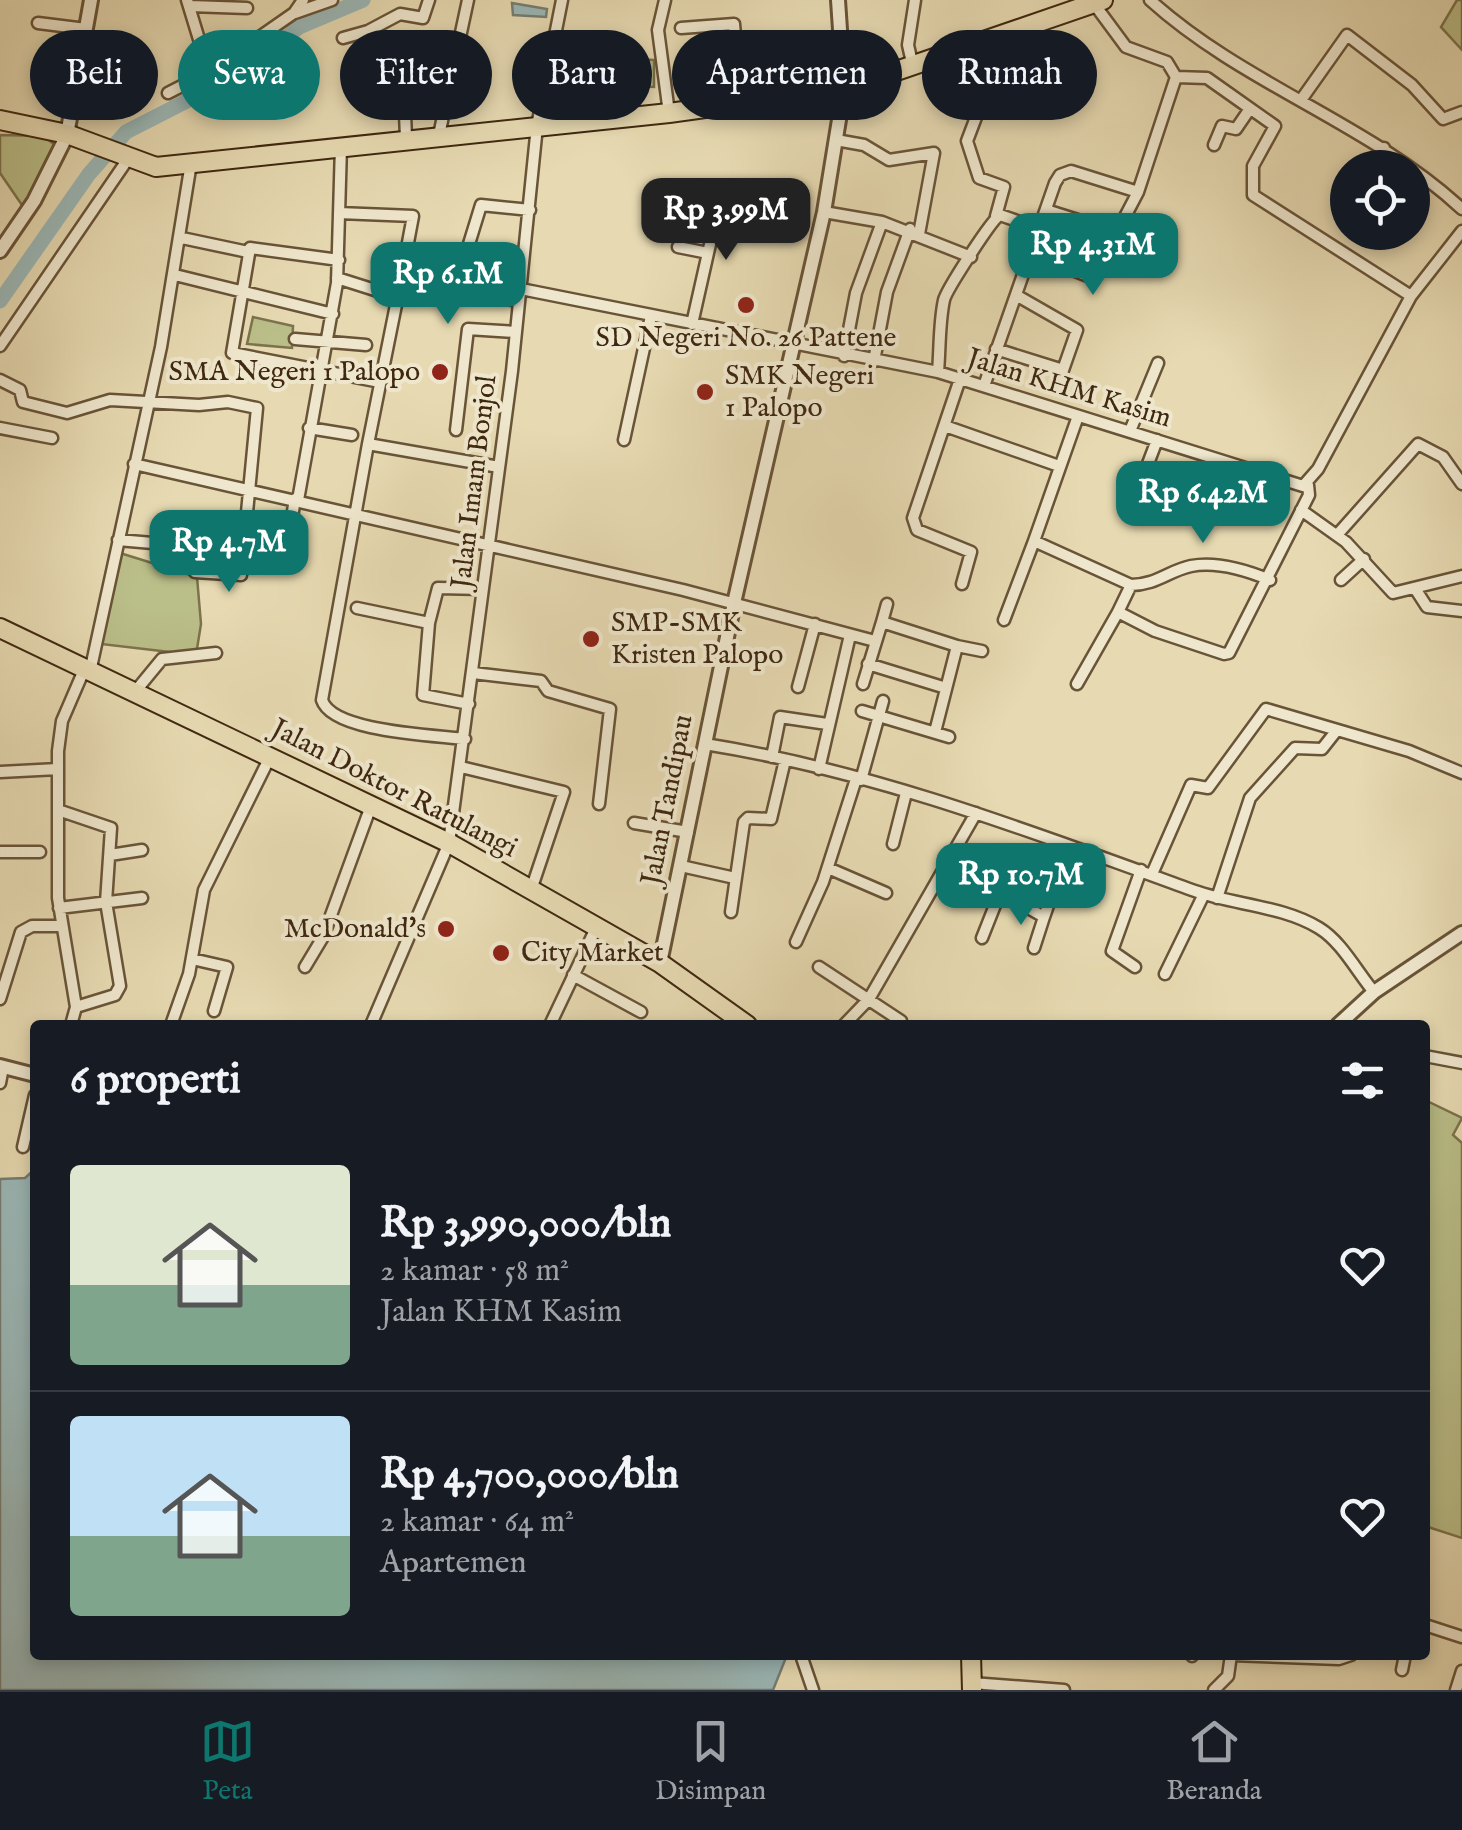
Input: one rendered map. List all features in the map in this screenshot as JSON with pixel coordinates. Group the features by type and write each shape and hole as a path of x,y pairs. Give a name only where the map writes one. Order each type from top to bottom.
{"highway":[{"path":"1019,30 1096,1"},
{"path":"902,72 922,65"},
{"path":"652,115 672,113"},
{"path":"0,120 67,134 156,167 602,120"},
{"path":"0,131 48,130"},
{"name":"Jalan Doktor Ratulangi","path":"0,628 449,844 660,963 741,1020"},
{"path":"971,1660 972,1687"}],"street":[{"path":"0,251 34,201 67,134 91,0"},
{"path":"294,13 303,0"},
{"path":"270,30 294,13 332,0"},
{"path":"370,30 400,14 423,18 430,0"},
{"path":"439,135 468,0"},
{"name":"Jalan Imam Bonjol","path":"373,1020 449,844 500,468 537,126 562,0"},
{"path":"664,0 658,30 669,113"},
{"name":"Jalan Tandipau","path":"838,0 840,30"},
{"path":"913,68 908,42 915,0"},
{"path":"1150,0 1236,62 1423,173 1462,209"},
{"path":"1096,1 1126,47 1166,62 1176,77"},
{"path":"196,30 188,3 247,8"},
{"path":"38,22 86,29"},
{"path":"681,28 734,24 735,30"},
{"path":"1301,100 1347,34 1412,85 1442,119 1462,112"},
{"path":"1176,77 1207,78 1275,129 1253,166 1253,195 1411,296"},
{"path":"1031,254 1093,278 1138,192 1162,108 1176,77"},
{"path":"168,94 178,89"},
{"path":"1214,145 1222,126 1236,129 1250,110"},
{"path":"405,120 406,138"},
{"name":"Jalan Tandipau","path":"660,963 734,602 824,212 839,120"},
{"path":"938,372 945,296 996,216 1004,187 979,178 968,144 976,120"},
{"path":"836,140 864,145 889,160 934,152 914,232 887,292 874,361"},
{"path":"275,536 290,535 309,428 324,372 337,278 341,146"},
{"path":"0,346 126,154"},
{"path":"73,1020 76,1007 60,908 58,769 62,721 87,672 118,540 175,275 190,163"},
{"path":"984,386 1060,175 1068,171 1138,192"},
{"path":"692,324 720,201"},
{"path":"469,244 481,205 530,210"},
{"path":"1046,210 1118,234"},
{"path":"824,212 882,222 971,257"},
{"path":"339,213 413,216 323,705 350,722 465,739"},
{"path":"996,216 1040,229"},
{"path":"844,356 856,293 882,222"},
{"path":"1118,612 1155,631 1227,654 1270,580 1309,495 1304,485 1411,296 1462,230"},
{"path":"182,238 248,252"},
{"path":"338,260 255,247 248,252 239,292 233,354 380,382"},
{"path":"678,247 708,253"},
{"path":"175,275 333,314"},
{"name":"Jalan KHM Kasim","path":"337,278 398,291 520,295 651,316 938,372 1304,485"},
{"path":"996,349 1061,376 1077,330 1016,295"},
{"path":"624,440 651,316"},
{"path":"456,430 468,329 516,332"},
{"path":"295,339 366,345"},
{"path":"1130,431 1158,362"},
{"path":"960,379 913,522 924,534 970,550 962,584"},
{"path":"0,380 20,390 23,402 61,408 65,413 104,401 228,402 257,408 241,575 195,572 187,546 118,540"},
{"path":"1004,620 1078,416"},
{"path":"944,426 1059,466"},
{"path":"0,428 27,430 52,438"},
{"path":"309,428 352,436"},
{"path":"1138,490 1158,440"},
{"path":"368,444 500,468"},
{"path":"1337,535 1418,444 1443,457 1462,484"},
{"path":"134,464 734,602 876,641"},
{"path":"1301,510 1337,535 1393,593 1462,576"},
{"path":"1034,542 1131,585 1152,584 1192,566 1235,568 1270,580"},
{"path":"1340,580 1364,560"},
{"path":"1077,684 1131,585"},
{"path":"469,704 422,695 429,623 438,588 483,589"},
{"path":"1416,590 1427,607 1462,611"},
{"path":"863,684 887,604"},
{"path":"357,608 429,623"},
{"path":"882,622 982,651"},
{"path":"798,686 815,624"},
{"path":"819,768 850,635"},
{"path":"935,732 957,646"},
{"path":"134,693 162,659 216,653"},
{"path":"868,664 946,688"},
{"path":"473,674 541,681 548,691 611,710 598,804"},
{"path":"796,942 828,868 883,701"},
{"path":"1134,968 1112,951 1191,785 1208,788 1266,709 1409,751 1462,772"},
{"path":"862,711 949,737"},
{"path":"772,756 780,717 828,724"},
{"path":"1217,898 1250,798 1296,748 1319,750 1337,730"},
{"path":"705,744 772,756 976,813 1204,894 1288,916 1324,931 1374,992"},
{"path":"173,1020 192,960 204,890 271,756"},
{"path":"731,912 744,822 748,818 770,820 785,760"},
{"path":"460,768 564,792 532,890"},
{"path":"0,772 58,769"},
{"path":"893,844 906,793"},
{"path":"305,967 323,938 371,806"},
{"path":"58,810 109,826 106,902 120,986 116,995 76,1007"},
{"path":"849,1020 868,999 976,813"},
{"path":"634,823 688,832"},
{"path":"110,855 142,850"},
{"path":"0,852 40,852"},
{"path":"948,862 1044,918"},
{"path":"681,866 735,878"},
{"path":"828,868 886,893"},
{"path":"1034,948 1059,874"},
{"path":"1165,974 1204,894"},
{"path":"982,938 999,895"},
{"path":"60,908 142,898"},
{"path":"0,998 21,932 32,926 62,926"},
{"path":"552,1020 596,926"},
{"path":"1343,1020 1374,992 1462,933"},
{"path":"192,960 227,968 214,1011"},
{"path":"819,967 901,1020"},
{"path":"574,976 641,1012"},
{"path":"1430,1057 1462,1063"},
{"path":"0,1083 1,1067 30,1074"},
{"path":"23,1147 30,1117"},
{"path":"1430,1627 1462,1637"},
{"path":"803,1660 813,1690"},
{"path":"1214,1690 1228,1676 1230,1660"},
{"path":"1402,1670 1404,1660"},
{"path":"1456,1690 1462,1671"},
{"path":"972,1687 1064,1690"}],"green space":[{"path":"1457,0 1462,0 1462,50 1441,27"},
{"path":"0,135 44,136 56,146 24,208 0,173"},
{"path":"253,317 293,326 292,348 247,344"},
{"path":"120,553 197,577 201,624 196,655 101,644"},
{"path":"1430,1102 1462,1118 1453,1135 1462,1143 1462,1538 1430,1528"}],"water":[{"path":"512,3 547,9 546,17 513,15"},
{"path":"30,1174 30,1660 785,1660 773,1690 0,1690 0,1179 25,1178"}],"waterway":[{"path":"0,301 89,174 126,132 247,70 299,27 363,0"}],"place":[{"name":"SD Negeri No. 26 Pattene","path":"746,305"},
{"name":"SMA Negeri 1 Palopo","path":"440,372"},
{"name":"SMK Negeri 1 Palopo","path":"705,392"},
{"name":"SMP-SMK Kristen Palopo","path":"591,639"},
{"name":"McDonald's","path":"446,929"},
{"name":"City Market","path":"501,953"}]}
